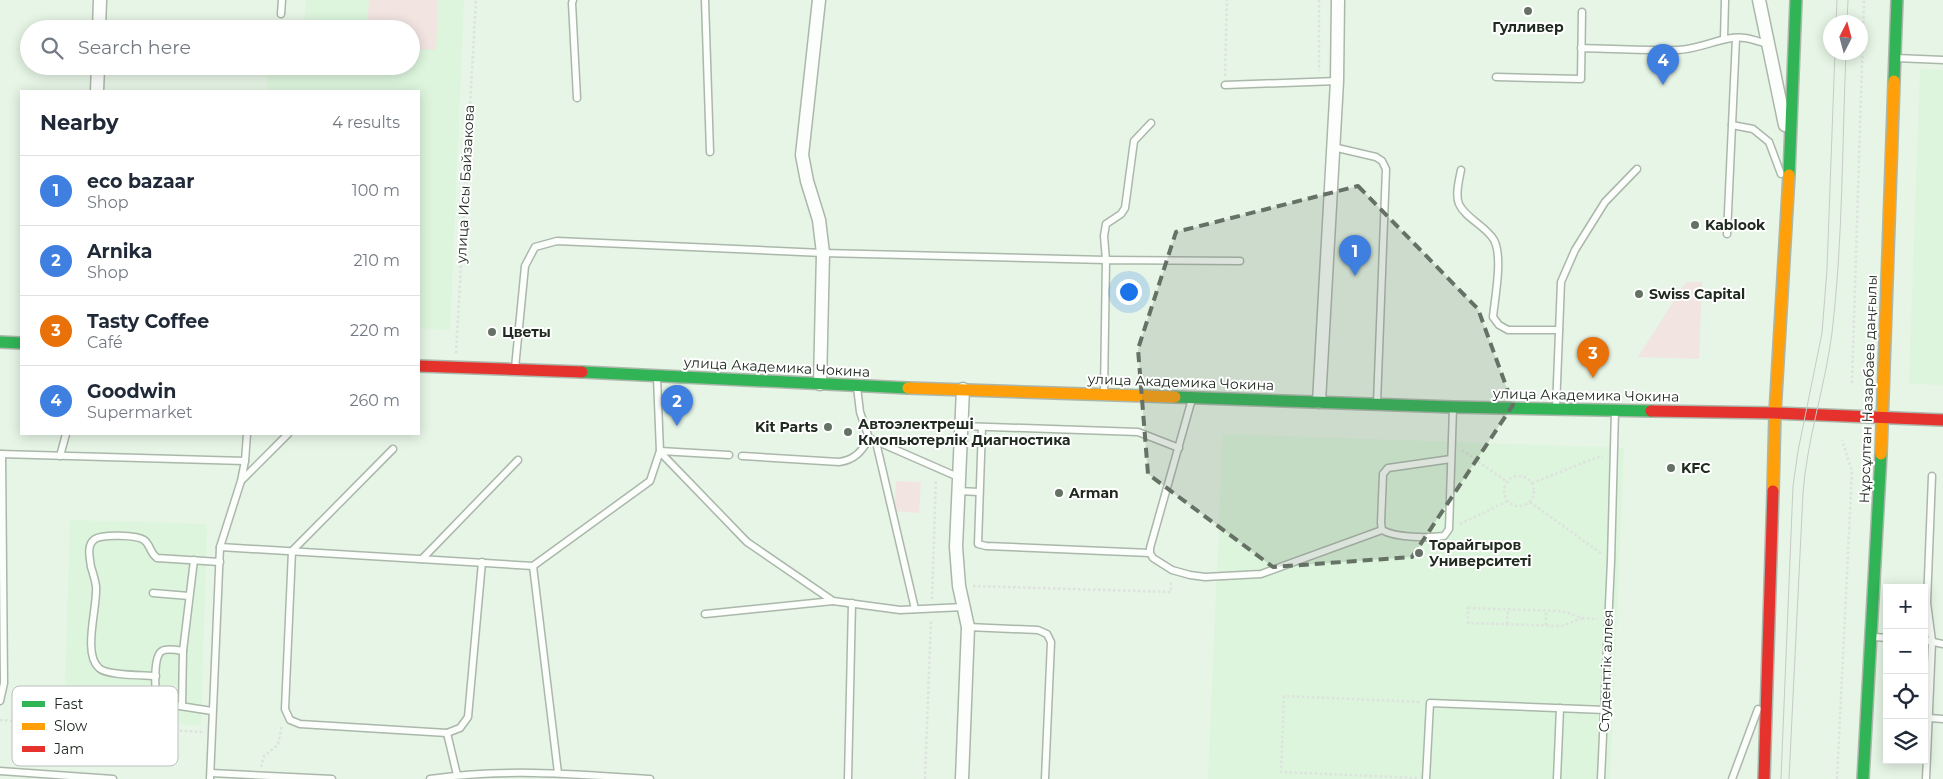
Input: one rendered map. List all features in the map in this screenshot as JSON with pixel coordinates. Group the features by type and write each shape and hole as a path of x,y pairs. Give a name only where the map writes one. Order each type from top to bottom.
{"main road":[{"path":"1764,779 1775,413 1788,191 1796,0"},
{"name":"Нұрсұлтан Назарбаев даңғылы","path":"1863,779 1883,419 1897,0"},
{"path":"0,342 20,343"},
{"name":"улица Академика Чокина","path":"420,366 857,386 1192,398 1453,407 1775,413 1943,420"}],"street":[{"path":"99,20 100,0"},
{"path":"819,0 802,155 807,182 819,220 824,253 820,384"},
{"path":"1319,402 1337,81 1338,0"},
{"path":"1759,0 1790,150"},
{"path":"97,90 98,75"},
{"path":"962,779 968,627 959,586 956,547 963,389"}],"lane":[{"path":"281,14 282,0"},
{"path":"573,0 577,98"},
{"path":"705,0 710,152"},
{"path":"1724,39 1725,0"},
{"path":"1496,77 1581,79 1582,12"},
{"path":"1728,234 1736,38"},
{"path":"1582,48 1678,50 1706,46 1724,39 1736,38 1753,39 1769,45"},
{"path":"1895,58 1943,60"},
{"path":"1225,85 1337,81"},
{"path":"1104,394 1106,260 1104,236 1106,224 1121,214 1125,208 1134,141 1151,124"},
{"path":"1732,125 1753,129 1769,142 1788,191"},
{"path":"1333,147 1376,157 1382,161 1386,169 1377,404"},
{"path":"1556,409 1561,282 1575,250 1606,202 1637,169"},
{"path":"1461,170 1458,187 1459,204 1463,210 1487,231 1494,241 1498,254 1493,317 1508,330 1559,330"},
{"path":"514,370 525,266 535,247 557,241 824,253 1106,260 1240,261"},
{"path":"220,547 533,566 650,481 660,450 656,376"},
{"path":"857,386 860,412 869,438 958,477"},
{"path":"1192,398 1150,548 1153,558 1172,570 1190,575 1205,577 1261,574 1382,530"},
{"path":"1451,459 1388,468 1383,474 1382,530 1390,535 1436,537 1444,536 1449,529 1453,407"},
{"name":"Студенттік аллея","path":"1601,779 1605,710 1614,410"},
{"path":"961,426 1138,432 1179,448"},
{"path":"982,427 978,544 986,546 1150,553"},
{"path":"60,456 66,435"},
{"path":"246,435 245,461 241,481 220,547 210,776 332,779"},
{"path":"241,481 287,435"},
{"path":"742,456 847,461 854,458 863,449 869,438"},
{"path":"876,442 915,609"},
{"path":"393,448 292,551 285,709 290,720 300,724 447,733 460,728 468,717 482,562"},
{"path":"660,450 729,455"},
{"path":"660,450 747,542 833,601"},
{"path":"0,701 4,683 1,454 245,461"},
{"path":"422,559 518,460"},
{"path":"1926,779 1932,641 1927,603 1932,476"},
{"path":"958,491 979,492"},
{"path":"156,676 106,672 98,668 92,652 92,619 96,599 96,586 88,551 91,542 97,538 108,536 143,539 148,543 151,554 157,558 220,562"},
{"path":"182,706 183,651 194,560"},
{"path":"533,566 558,773"},
{"path":"153,593 189,596"},
{"path":"705,614 833,601 900,610 964,606"},
{"path":"848,779 852,603"},
{"path":"968,627 1038,630 1047,634 1051,642 1046,779"},
{"path":"1871,637 1883,638"},
{"path":"1928,640 1943,644"},
{"path":"156,686 159,655 162,651 183,651"},
{"path":"1732,779 1768,685"},
{"path":"1426,779 1430,703 1605,710"},
{"path":"178,705 212,711"},
{"path":"1557,779 1560,708"},
{"path":"1929,718 1943,718"},
{"path":"447,733 457,775"},
{"path":"0,771 113,779"},
{"path":"430,779 457,775 472,777 558,773 650,779"}],"path":[{"name":"улица Исы Байзакова","path":"455,368 476,0"},
{"path":"1225,85 1227,0"},
{"path":"1319,0 1319,82"},
{"path":"1852,382 1864,0"},
{"path":"1837,779 1852,471 1842,440"},
{"path":"1452,442 1507,482"},
{"path":"1532,483 1598,457 1613,458"},
{"path":"925,779 937,468"},
{"path":"1522,476 1532,483 1534,492 1530,502 1519,506 1508,501 1504,494 1507,482 1514,477 1522,476"},
{"path":"1449,529 1508,501"},
{"path":"1530,502 1610,562"},
{"path":"959,586 1171,592 1172,570"},
{"path":"1582,618 1562,626 1468,623 1468,608 1562,611 1582,618 1608,620"},
{"path":"1508,610 1508,624"},
{"path":"1546,611 1546,626"},
{"path":"1426,779 1280,772 1284,696 1430,703"},
{"path":"261,776 262,759 278,745 280,740 285,709"},
{"path":"178,731 211,733"}],"highlighted area":[{"path":"1358,186 1478,309 1513,405 1412,557 1273,567 1148,474 1138,349 1176,232"}],"shaded area":[{"path":"306,0 464,0 450,330 420,328 420,90 267,90 268,75 420,75 420,20 305,20"},
{"path":"369,0 438,0 436,50 420,49 420,20 368,20"},
{"path":"1920,69 1943,70 1943,385 1909,384"},
{"path":"1686,282 1702,282 1699,359 1638,357"},
{"name":"Торайгыров Университеті","path":"1223,434 1624,448 1610,779 1208,779"},
{"path":"896,481 921,482 919,513 894,511"},
{"path":"70,520 207,524 201,725 178,724 178,686 65,686"}],"tram line":[{"path":"1836,15 1837,0"},
{"path":"1847,15 1848,0"},
{"path":"1781,779 1793,486 1798,451 1822,333 1827,269 1835,60"},
{"path":"1789,779 1803,493 1808,453 1829,353 1836,298 1846,60"}],"traffic: fast":[{"path":"1789,175 1796,0"},
{"path":"1894,81 1897,0"},
{"path":"0,342 20,343"},
{"path":"582,372 908,388"},
{"path":"1175,397 1453,407 1651,411"},
{"path":"1863,779 1881,454"}],"traffic: slow":[{"path":"1881,454 1894,81"},
{"path":"1773,491 1775,413 1789,175"},
{"path":"908,388 1175,397"}],"traffic: jam":[{"path":"420,366 582,372"},
{"path":"1651,411 1775,413 1943,420"},
{"path":"1764,779 1773,491"}],"place":[{"name":"Гулливер","path":"1528,11"},
{"name":"Goodwin","path":"1663,85"},
{"name":"Kablook","path":"1695,225"},
{"name":"eco bazaar","path":"1355,276"},
{"name":"Swiss Capital","path":"1639,294"},
{"name":"Цветы","path":"492,332"},
{"name":"Tasty Coffee","path":"1593,378"},
{"name":"Arnika","path":"677,426"},
{"name":"Kit Parts","path":"828,427"},
{"name":"Автоэлектреші Кмопьютерлік Диагностика","path":"848,432"},
{"name":"KFC","path":"1671,468"},
{"name":"Arman","path":"1059,493"},
{"name":"Торайгыров Университеті","path":"1419,553"}]}
